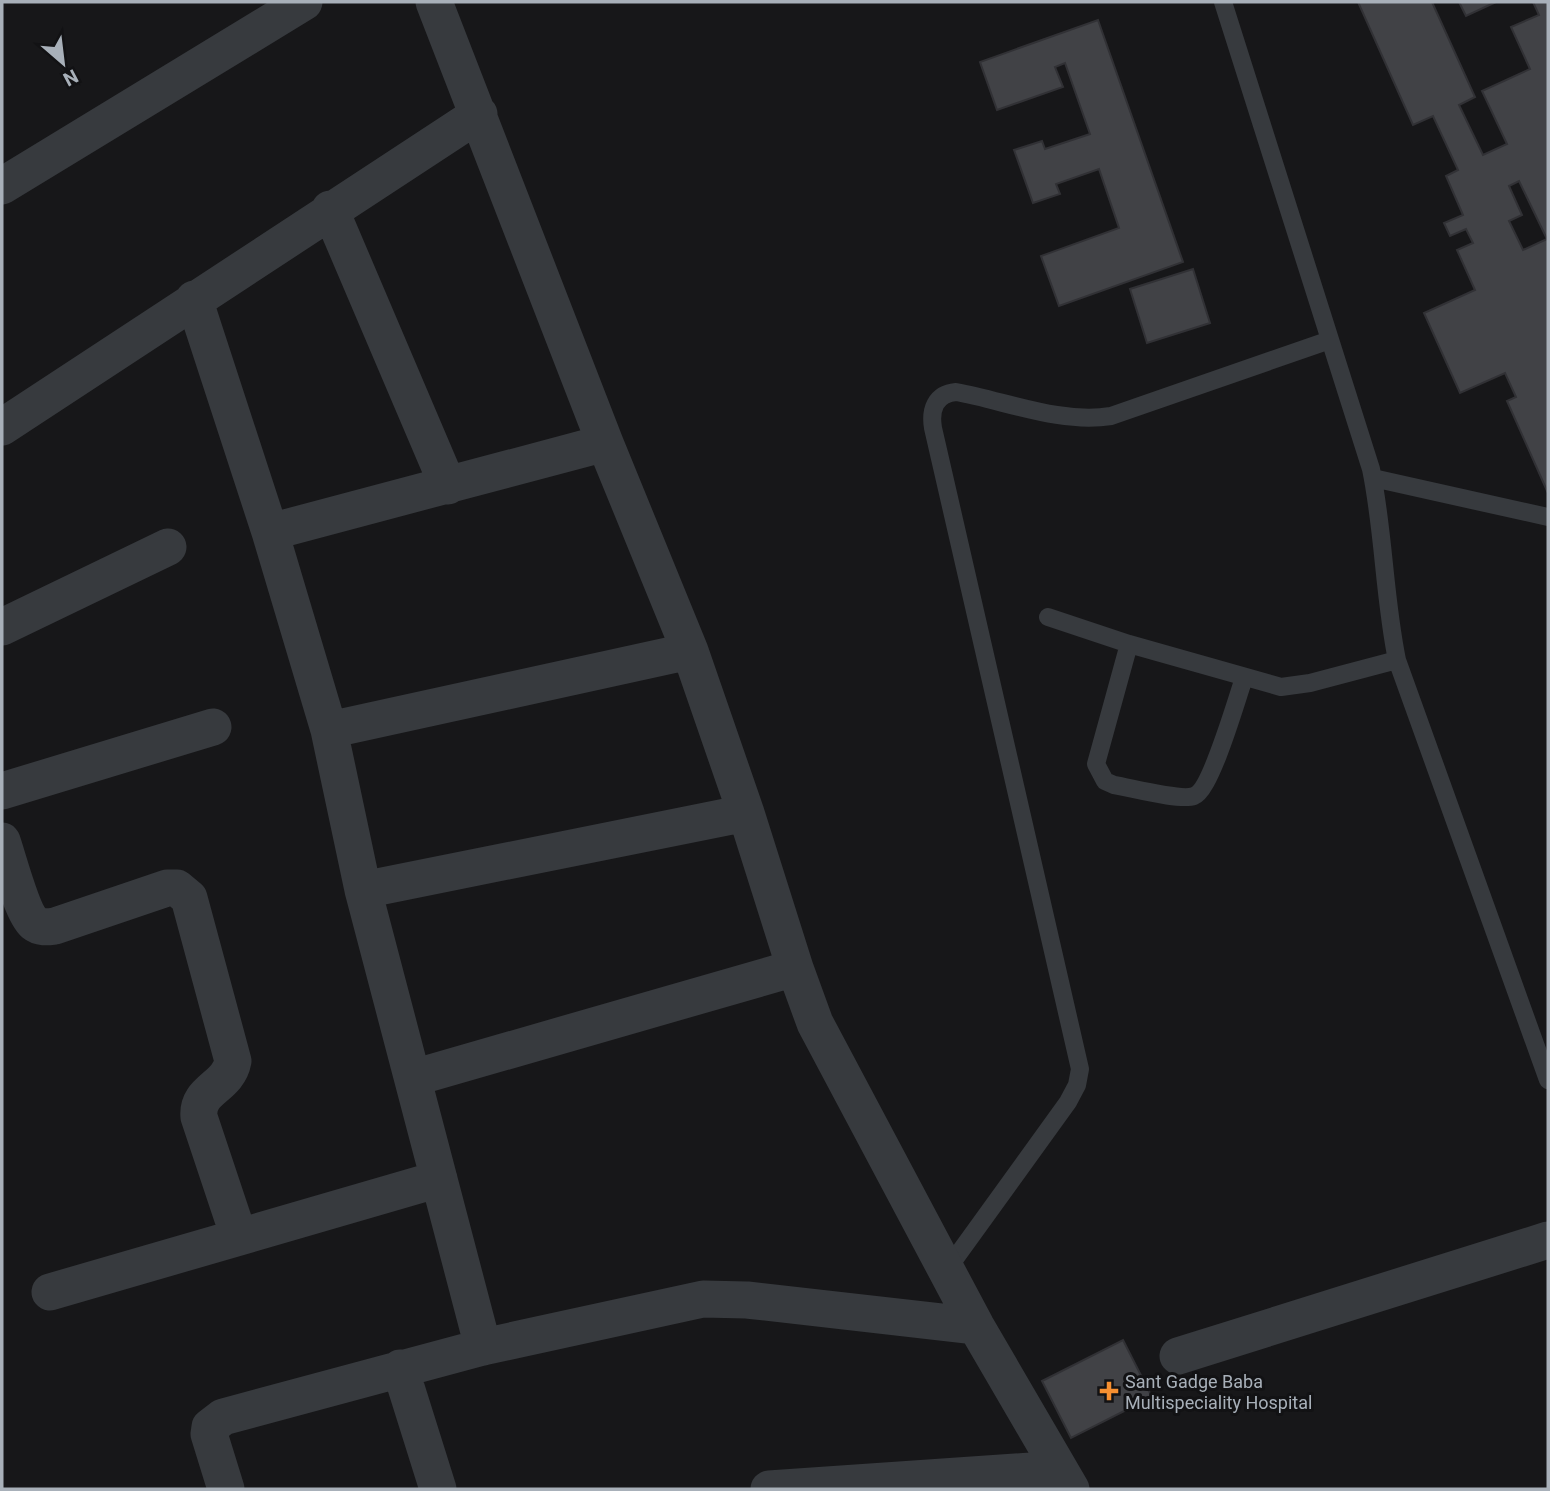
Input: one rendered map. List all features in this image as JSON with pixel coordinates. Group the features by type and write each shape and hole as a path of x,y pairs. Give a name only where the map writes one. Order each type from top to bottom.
{"street":[{"path":"2,186 304,2"},
{"path":"434,2 690,651 746,813 795,968 816,1023 976,1326 1065,1479 769,1489"},
{"path":"2,427 330,209 479,114"},
{"path":"330,209 448,486"},
{"path":"194,299 270,532 329,730 363,890 483,1347"},
{"path":"270,532 606,443"},
{"path":"2,627 169,547"},
{"path":"329,730 690,651"},
{"path":"2,791 213,727"},
{"path":"363,890 746,813"},
{"path":"2,841 27,912 40,927 55,926 158,890 177,888 189,898 233,1061 228,1076 202,1098 199,1117 239,1237"},
{"path":"413,1078 795,968"},
{"path":"50,1292 439,1180"},
{"path":"1178,1356 1548,1240"},
{"path":"226,1489 210,1443 210,1427 223,1417 483,1347 703,1299 727,1298 976,1326"},
{"path":"400,1368 438,1489"}],"lane":[{"path":"1223,2 1373,478 1391,633 1397,660 1548,1080"},
{"path":"946,1271 1068,1102 1077,1084 1080,1069 933,428 931,417 934,404 942,396 956,392 1062,415 1095,419 1111,416 1330,340"},
{"path":"1373,478 1548,517"},
{"path":"1048,617 1129,644 1281,687 1397,660"},
{"path":"1129,644 1096,764 1105,781 1114,785 1182,797 1194,796 1202,791 1244,678"}],"building":[{"path":"1358,2 1432,2 1475,97 1459,105 1483,155 1507,144 1482,91 1530,69 1511,27 1539,15 1533,2 1548,2 1548,493 1507,401 1516,397 1505,373 1460,393 1424,313 1475,290 1457,250 1473,243 1466,229 1450,236 1444,223 1463,215 1446,176 1458,170 1433,116 1413,125","holes":["1519,181 1547,239 1523,250 1509,221 1522,215 1509,186"]},
{"path":"1459,2 1496,2 1466,16"},
{"path":"1098,20 1183,262 1059,306 1041,256 1119,228 1099,169 1056,184 1060,194 1033,203 1014,150 1042,141 1045,149 1090,134 1065,63 1055,67 1063,87 997,110 980,62"},
{"path":"1193,269 1210,323 1147,343 1130,289"},
{"path":"1123,1340 1152,1397 1071,1438 1042,1381"}],"place":[{"name":"Sant Gadge Baba Multispeciality Hospital","path":"1109,1391"}]}
